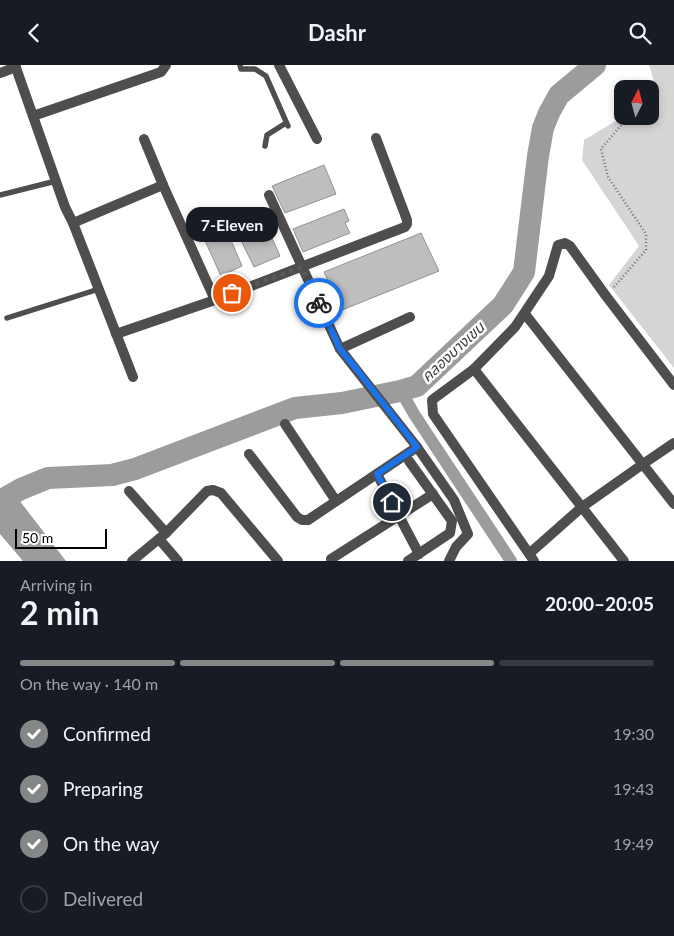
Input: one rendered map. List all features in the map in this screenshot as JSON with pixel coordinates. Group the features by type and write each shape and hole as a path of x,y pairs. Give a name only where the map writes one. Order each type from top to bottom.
{"street":[{"path":"33,116 161,72 166,65"},
{"path":"279,65 317,139"},
{"path":"0,73 15,66 65,207 133,377"},
{"path":"116,334 215,300 405,227 407,220 376,138"},
{"path":"144,139 215,300"},
{"path":"73,223 163,185"},
{"path":"269,195 340,349 403,428 454,501 468,531 467,536 456,547 450,561"},
{"path":"674,385 570,246 564,243 558,245 549,276 515,327 474,369 432,400 433,414 532,557 582,507 674,443"},
{"path":"525,314 674,504"},
{"path":"340,349 410,317"},
{"path":"474,369 624,561"},
{"path":"286,425 336,501"},
{"path":"248,454 297,517 302,520 308,520 417,447"},
{"path":"408,561 450,533 452,521 409,461"},
{"path":"377,474 419,554"},
{"path":"132,561 163,536 207,491 213,490 221,493 278,561"},
{"path":"129,491 163,536 178,561"},
{"path":"331,559 433,494"}],"lane":[{"path":"240,65 241,69 255,69 266,76 287,125 267,135 265,146"},
{"path":"0,195 56,181"},
{"path":"7,318 99,289"}],"path":[{"path":"606,296 646,250 646,234 608,177 601,149 621,125"}],"shaded area":[{"path":"649,65 674,65 674,368 609,285 639,246 582,160 584,140 614,122 614,125 659,125 659,80 654,80"},
{"path":"16,496 66,561 23,561 0,534 0,506"}],"building":[{"path":"324,165 336,194 285,213 272,186"},
{"path":"344,209 349,221 345,223 350,233 303,252 293,229"},
{"path":"260,211 280,256 254,267 233,224"},
{"path":"220,215 242,266 221,276 198,225"},
{"path":"421,233 439,271 342,310 324,272"}],"waterway":[{"name":"คลองบางเขน","path":"0,501 21,489 48,478 112,475 135,469 295,408 342,403 417,386 503,305 524,272 543,128 559,95 595,65"},
{"path":"401,391 414,414 511,561"}],"way so far":[{"path":"232,293 301,267 319,303"}],"place":[{"name":"7-Eleven","path":"232,293"}],"route":[{"path":"319,303 340,349 417,447 377,474 392,502"}]}
